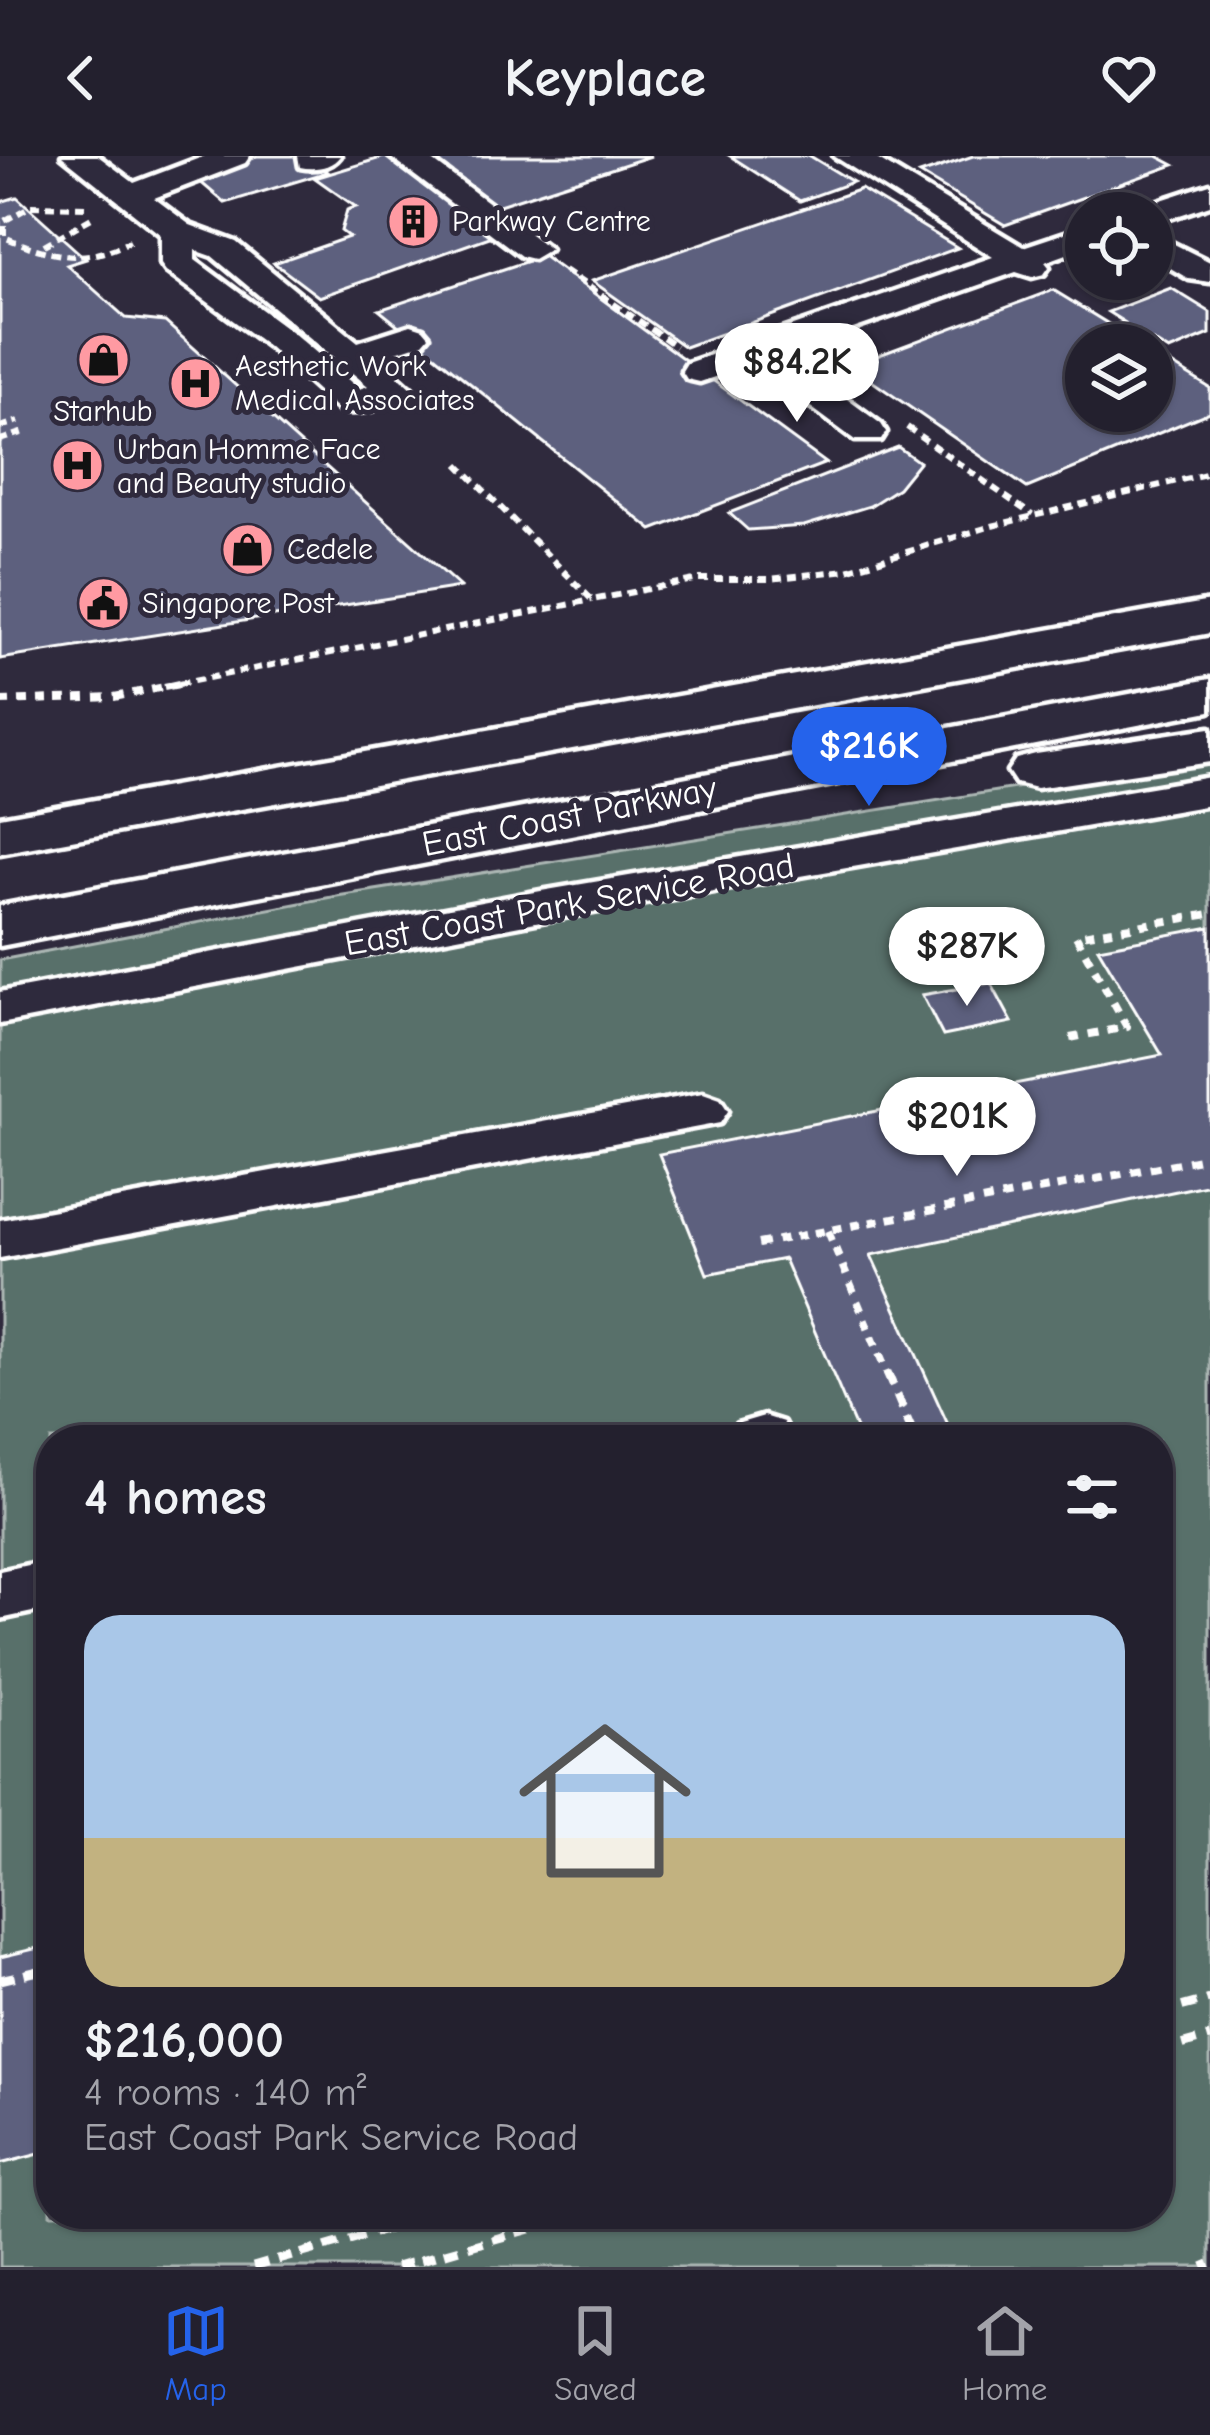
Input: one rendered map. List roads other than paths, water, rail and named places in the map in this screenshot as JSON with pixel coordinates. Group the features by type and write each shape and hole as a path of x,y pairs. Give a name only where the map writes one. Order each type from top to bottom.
{"highway":[{"path":"0,835 1210,616"},
{"name":"East Coast Parkway","path":"0,926 1210,694"},
{"path":"183,888 389,873 1210,745"}],"street":[{"path":"78,156 116,204 224,249 294,327 353,404 394,389 356,354 294,327"},
{"path":"116,204 233,156"},
{"path":"405,156 533,249"},
{"path":"850,156 1026,263 1065,253"},
{"path":"1207,274 1175,225 1210,194"},
{"path":"700,369 764,355 1065,245"},
{"path":"356,354 411,336"},
{"path":"764,355 868,432"},
{"name":"East Coast Park Service Road","path":"0,1008 564,902 1210,791"},
{"path":"0,1239 703,1111"},
{"path":"0,1595 36,1587"}],"place":[{"name":"Parkway Centre","path":"413,221"},
{"name":"Starhub","path":"103,359"},
{"name":"Aesthetic Work Medical Associates","path":"196,383"},
{"name":"Urban Homme Face and Beauty studio","path":"78,466"},
{"name":"Cedele","path":"248,549"},
{"name":"Singapore Post","path":"103,603"}]}
